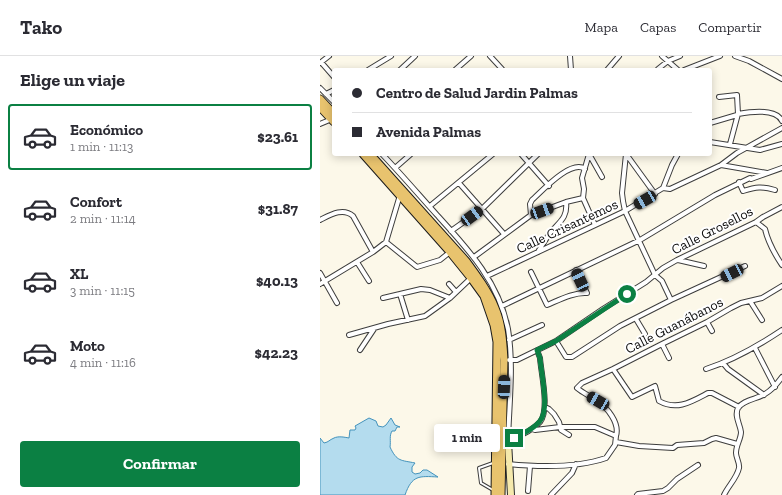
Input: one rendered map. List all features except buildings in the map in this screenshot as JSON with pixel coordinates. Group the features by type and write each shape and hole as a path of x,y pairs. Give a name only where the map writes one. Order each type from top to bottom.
{"main road":[{"path":"320,99 332,117"},
{"path":"320,107 332,117"},
{"path":"365,156 450,252 484,296 494,325 497,342 497,494"},
{"path":"372,156 466,261 480,280 496,309 502,340 508,360 505,441 497,494"},
{"path":"505,441 511,495"}],"street":[{"path":"329,56 320,62 332,75"},
{"path":"383,56 390,57"},
{"path":"402,68 415,56"},
{"path":"457,68 471,56"},
{"path":"490,56 500,68"},
{"path":"570,56 571,68"},
{"path":"662,56 676,68"},
{"path":"659,68 668,61 680,56"},
{"path":"689,68 720,56"},
{"path":"735,56 749,61 782,79"},
{"path":"371,68 390,57"},
{"path":"609,68 618,57"},
{"path":"320,88 332,100"},
{"path":"326,94 332,91"},
{"path":"719,97 737,95 738,115 730,144"},
{"path":"712,122 750,111 759,111 777,116 780,117 782,121"},
{"path":"320,124 332,118"},
{"name":"Calle Crisantemos","path":"487,276 594,225 626,212 663,188 670,189 721,165 782,128"},
{"path":"712,142 760,150 782,144"},
{"path":"384,156 474,257 495,289 502,306 509,340 508,360"},
{"path":"395,168 409,156"},
{"path":"430,206 491,156"},
{"path":"523,156 549,186"},
{"path":"451,231 482,209 536,156"},
{"path":"589,156 586,169 582,178 584,189 583,198 594,225"},
{"path":"590,156 602,177"},
{"path":"626,156 622,193 626,212 655,275 662,280 671,300"},
{"path":"627,156 655,194"},
{"path":"663,188 677,156"},
{"path":"721,165 768,173"},
{"path":"531,215 530,204 532,200 567,170 579,167 586,169"},
{"path":"502,306 640,240 739,182 750,178 756,178 782,168"},
{"path":"739,182 743,191 757,187 765,187 775,190"},
{"path":"459,183 504,234"},
{"path":"320,284 373,252 386,242 400,195"},
{"path":"474,257 531,215 566,202 583,198"},
{"path":"538,252 552,231 562,220 567,210 566,202"},
{"name":"Calle Grosellos","path":"508,360 517,360 556,341 677,260 756,222 763,216 782,207"},
{"path":"320,220 342,212 350,214 353,216 373,252"},
{"path":"756,222 765,229 770,243 782,264"},
{"path":"386,242 417,267 440,260 450,252"},
{"path":"677,260 704,266"},
{"path":"357,262 369,281"},
{"path":"556,341 566,357 572,357 620,326 671,300 745,266"},
{"path":"531,272 547,305 582,292 587,293 576,270"},
{"path":"320,273 338,303"},
{"path":"349,335 388,324 425,316 450,298 471,278"},
{"path":"449,284 456,292"},
{"name":"Calle Guanábanos","path":"616,436 618,429 613,419 601,404 577,388 582,383 707,322 731,308 762,298 782,286"},
{"path":"383,298 420,289 430,290 450,298"},
{"path":"400,294 408,320"},
{"path":"750,301 762,320"},
{"path":"636,319 644,334"},
{"path":"707,322 712,331"},
{"path":"509,340 542,325"},
{"path":"360,350 374,329"},
{"path":"706,368 723,363 755,348 782,330"},
{"path":"662,344 669,358"},
{"path":"755,348 775,387"},
{"path":"505,441 532,429 543,417 545,407 540,358 537,350"},
{"path":"723,363 728,369 764,395"},
{"path":"613,369 632,397 653,386 656,387 659,401 674,406 680,406 712,392 739,407"},
{"path":"724,495 739,467 736,453 737,444 741,435 737,417 739,407 743,403 764,395 775,387 782,377"},
{"path":"545,407 554,414 559,422 561,430 568,435"},
{"path":"508,464 530,466 576,464 606,458 616,442 616,436 594,427 532,429"},
{"path":"616,442 639,446 672,448 678,445 704,443 716,438 737,444"},
{"path":"552,495 572,473 576,464"},
{"path":"528,491 530,466"},
{"path":"636,495 663,491 677,479 698,466"}],"lane":[{"path":"496,462 479,468 481,483 497,494"}],"water":[{"path":"369,418 376,421 378,426 383,427 391,418 395,425 400,427 397,427 395,431 392,431 391,435 390,447 397,458 403,461 415,463 412,467 412,472 415,474 420,473 423,470 427,470 438,477 417,478 410,484 405,495 320,495 320,438 324,443 337,437 349,438 350,430 355,430 355,426"}],"route":[{"path":"514,438 532,429 543,417 545,407 540,358 537,350 556,341 603,308 627,294"}]}
